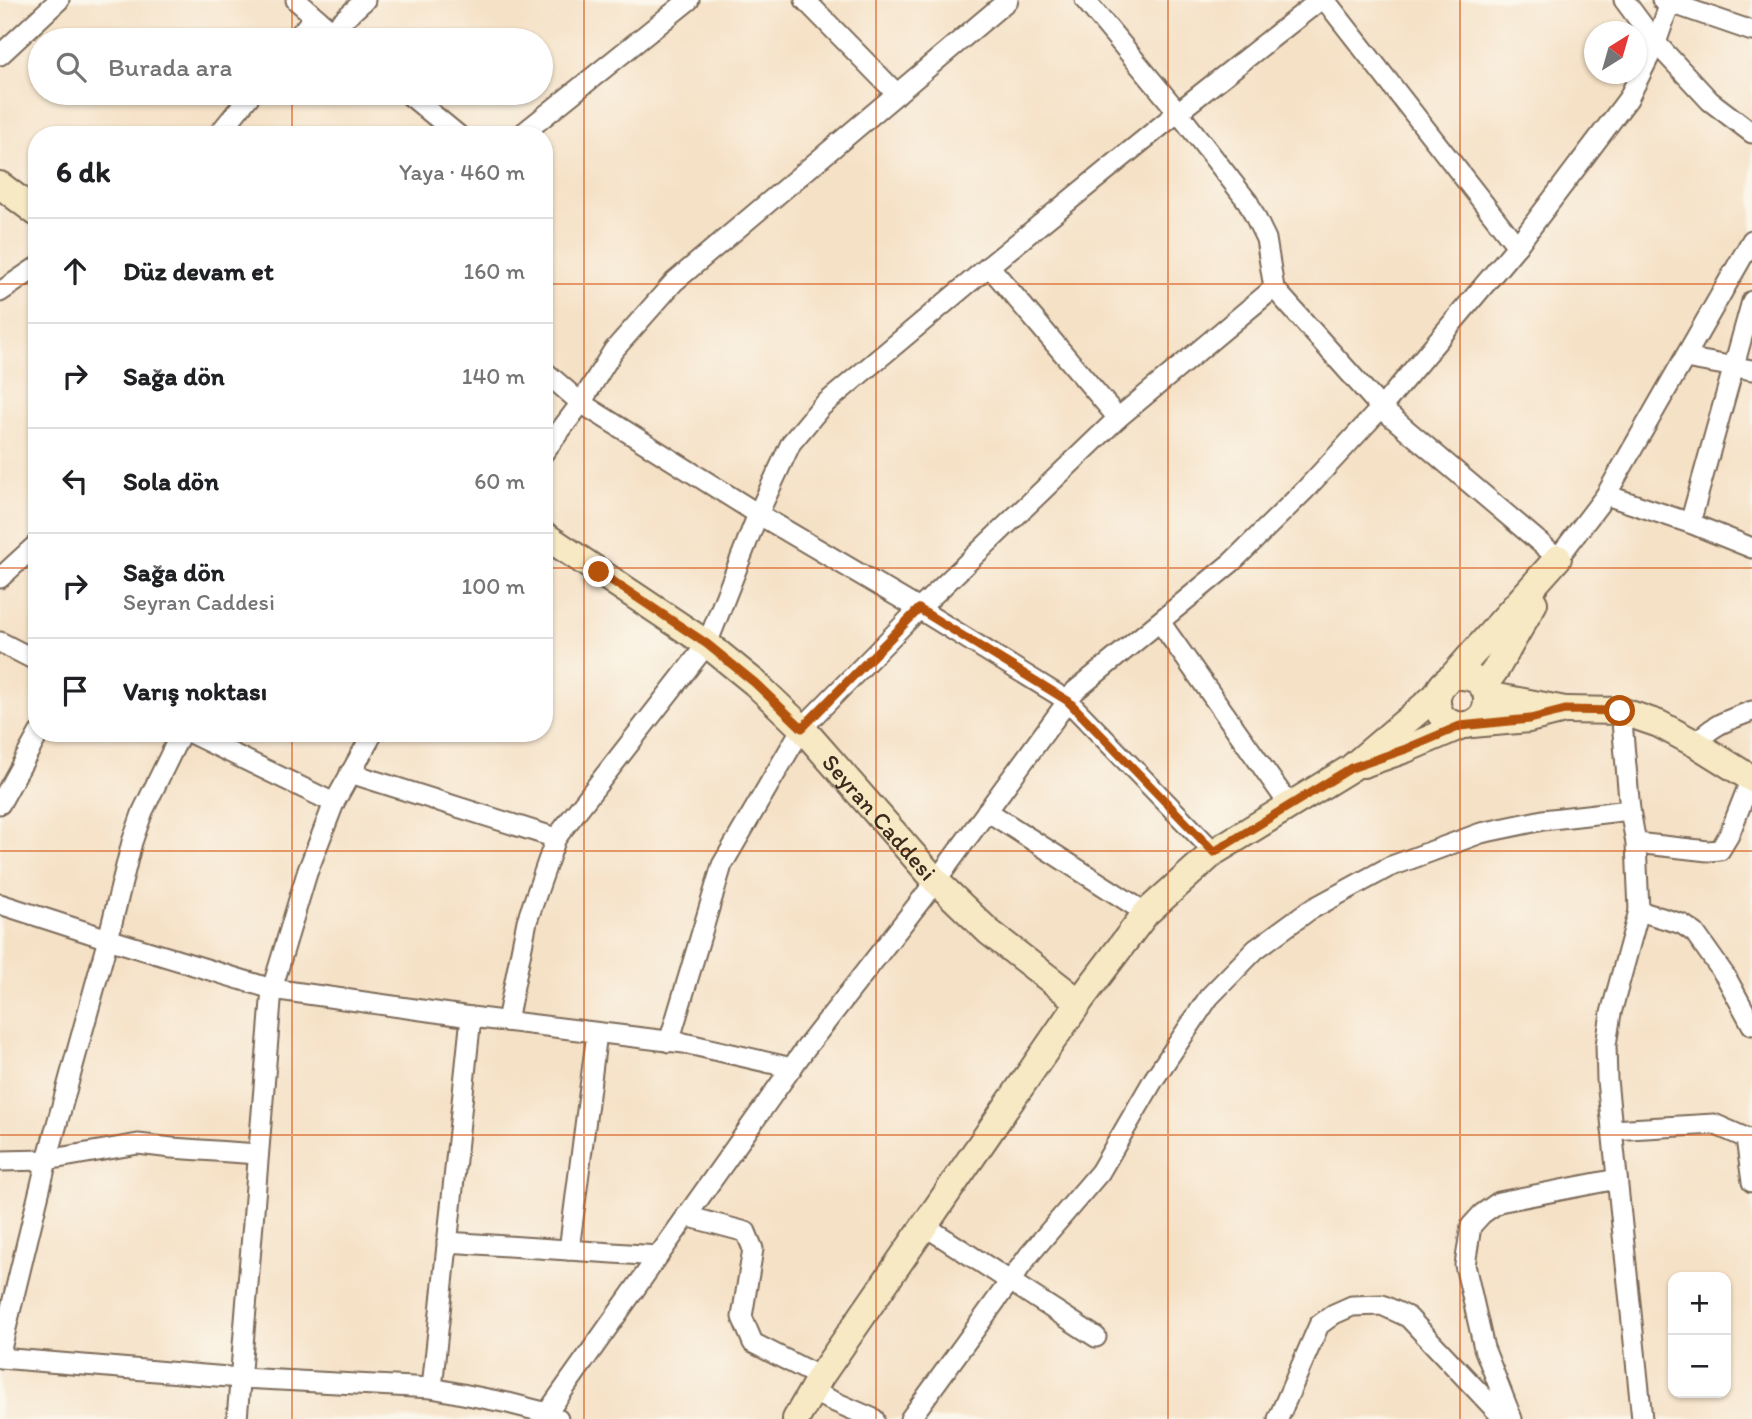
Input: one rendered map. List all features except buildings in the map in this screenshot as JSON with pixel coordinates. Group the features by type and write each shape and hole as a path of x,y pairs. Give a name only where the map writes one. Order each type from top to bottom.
{"street":[{"path":"29,28 59,0"},
{"path":"296,0 327,28"},
{"path":"342,28 365,0"},
{"path":"806,0 897,94"},
{"path":"553,440 581,403 613,351 674,282 1008,0"},
{"path":"1085,0 1248,202 1266,239 1274,288 1381,408 1558,558"},
{"path":"507,1021 527,920 556,838 707,644 758,514 791,443 821,407 989,266 1178,112 1323,0 1517,246"},
{"path":"1624,0 1656,43 1710,101 1752,133"},
{"path":"177,742 143,811 132,842 47,1160 0,1355 240,1378 432,1388 507,1411 553,1416 657,1256 792,1068 936,881 1075,691 1232,562 1305,490 1381,408 1517,246 1628,99 1656,43 1668,1 1752,31"},
{"path":"532,126 681,3"},
{"path":"305,28 314,17"},
{"path":"0,55 28,29"},
{"path":"225,126 242,105"},
{"path":"422,105 447,126"},
{"path":"0,185 28,206"},
{"path":"1565,710 1530,719 1466,725 1453,724 1441,715 1437,701 1445,686 1558,558 1606,495 1752,240"},
{"path":"989,266 1118,418"},
{"path":"0,292 28,273"},
{"path":"669,1042 722,865 802,728 919,609 1118,418 1274,288"},
{"path":"1690,523 1743,368 1752,301"},
{"path":"1685,358 1743,368"},
{"path":"553,379 581,403 758,514 1068,701 1214,852"},
{"path":"1606,495 1690,523 1752,548"},
{"name":"Seyran Caddesi","path":"553,541 707,644 755,683 802,728 936,881 989,932 1079,1002"},
{"path":"0,578 28,552"},
{"path":"1485,691 1558,558"},
{"path":"1160,622 1290,806"},
{"path":"0,642 28,656"},
{"path":"796,1419 816,1384 1079,1002 1146,913 1214,852 1351,768 1460,675 1477,680 1485,691 1487,704 1480,719 1351,768"},
{"path":"1485,691 1565,710 1620,711 1659,724 1751,779 1729,835 1720,850 1636,843"},
{"path":"1696,744 1712,728 1752,710"},
{"path":"1620,711 1636,843 1639,911 1611,1013 1606,1045 1606,1080 1643,1419"},
{"path":"0,804 33,742"},
{"path":"209,742 334,803"},
{"path":"237,1419 272,989 307,873 334,803 368,742"},
{"path":"350,773 556,838"},
{"path":"910,1419 1030,1255 1100,1172 1154,1079 1209,997 1256,949 1308,911 1389,867 1481,833 1531,822 1630,810"},
{"path":"988,811 1146,913"},
{"path":"0,904 272,989 684,1043 792,1068"},
{"path":"1639,911 1682,924 1695,933 1726,977 1752,1026"},
{"path":"432,1388 471,1017"},
{"path":"569,1250 597,1033"},
{"path":"1612,1130 1714,1124 1746,1138 1752,1182"},
{"path":"0,1161 47,1160 138,1144 258,1154"},
{"path":"1512,1419 1484,1348 1465,1265 1471,1226 1499,1202 1617,1179"},
{"path":"686,1216 746,1232 753,1249 742,1317 753,1343 874,1419"},
{"path":"925,1226 1096,1337"},
{"path":"447,1242 657,1256"},
{"path":"1278,1419 1319,1325 1352,1306 1382,1305 1408,1317 1504,1419"}],"route":[{"path":"599,572 707,644 755,683 802,728 919,609 1068,701 1214,852 1351,768 1460,726 1530,719 1565,710 1620,711"}]}
